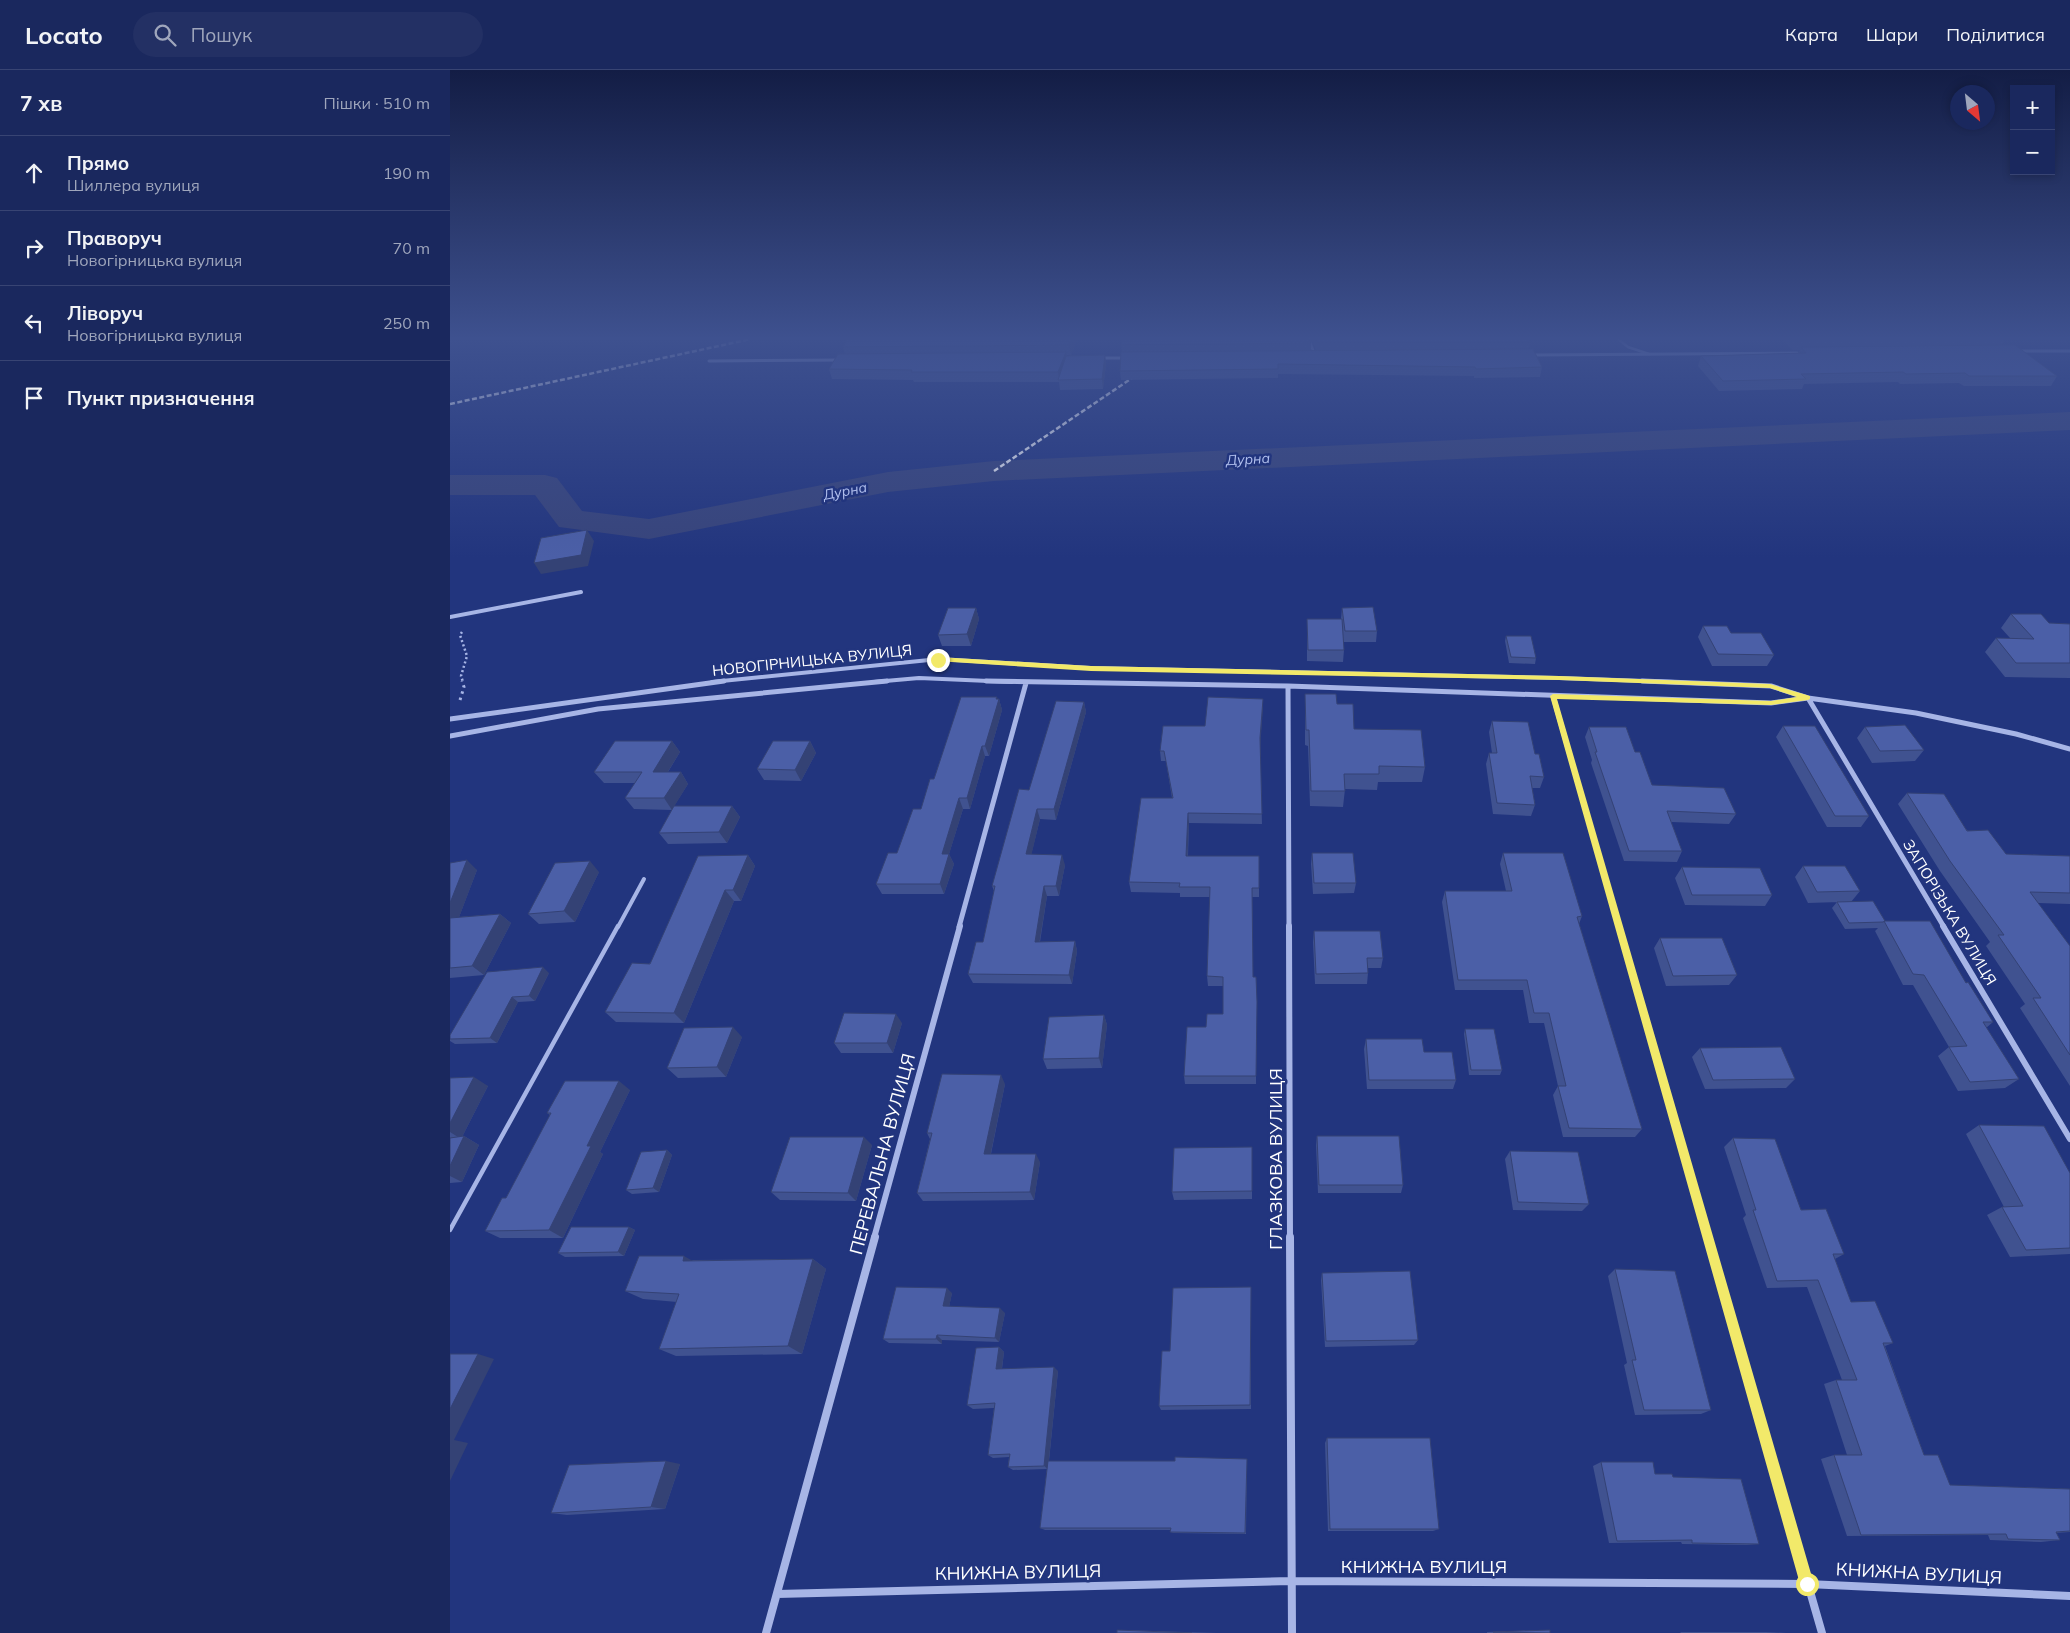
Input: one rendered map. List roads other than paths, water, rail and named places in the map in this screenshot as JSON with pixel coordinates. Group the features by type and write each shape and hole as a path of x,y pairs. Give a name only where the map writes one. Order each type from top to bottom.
{"street":[{"path":"450,617 581,592"},
{"name":"НОВОГІРНИЦЬКА ВУЛИЦЯ","path":"452,719 706,683 938,660 1091,668 1559,678 1770,686 1808,698 1916,713 2016,734 2070,749"},
{"name":"НОВОГІРНИЦЬКА ВУЛИЦЯ","path":"450,736 598,709 919,678 1026,683 1288,686 1771,703 1808,698"},
{"name":"ПЕРЕВАЛЬНА ВУЛИЦЯ","path":"766,1633 1026,683"},
{"name":"ГЛАЗКОВА ВУЛИЦЯ","path":"1288,686 1292,1633"},
{"path":"1553,696 1822,1633"},
{"name":"ЗАПОРІЗЬКА ВУЛИЦЯ","path":"1808,698 2070,1139"},
{"name":"КНИЖНА ВУЛИЦЯ","path":"777,1594 1291,1581 1807,1584 2070,1596"}],"lane":[{"path":"450,1230 644,879"}],"waterway":[{"name":"Дурна","path":"450,485 545,485 571,520 649,529 888,482 994,471 2070,421"}],"railway":[{"path":"994,471 1082,412"}]}
